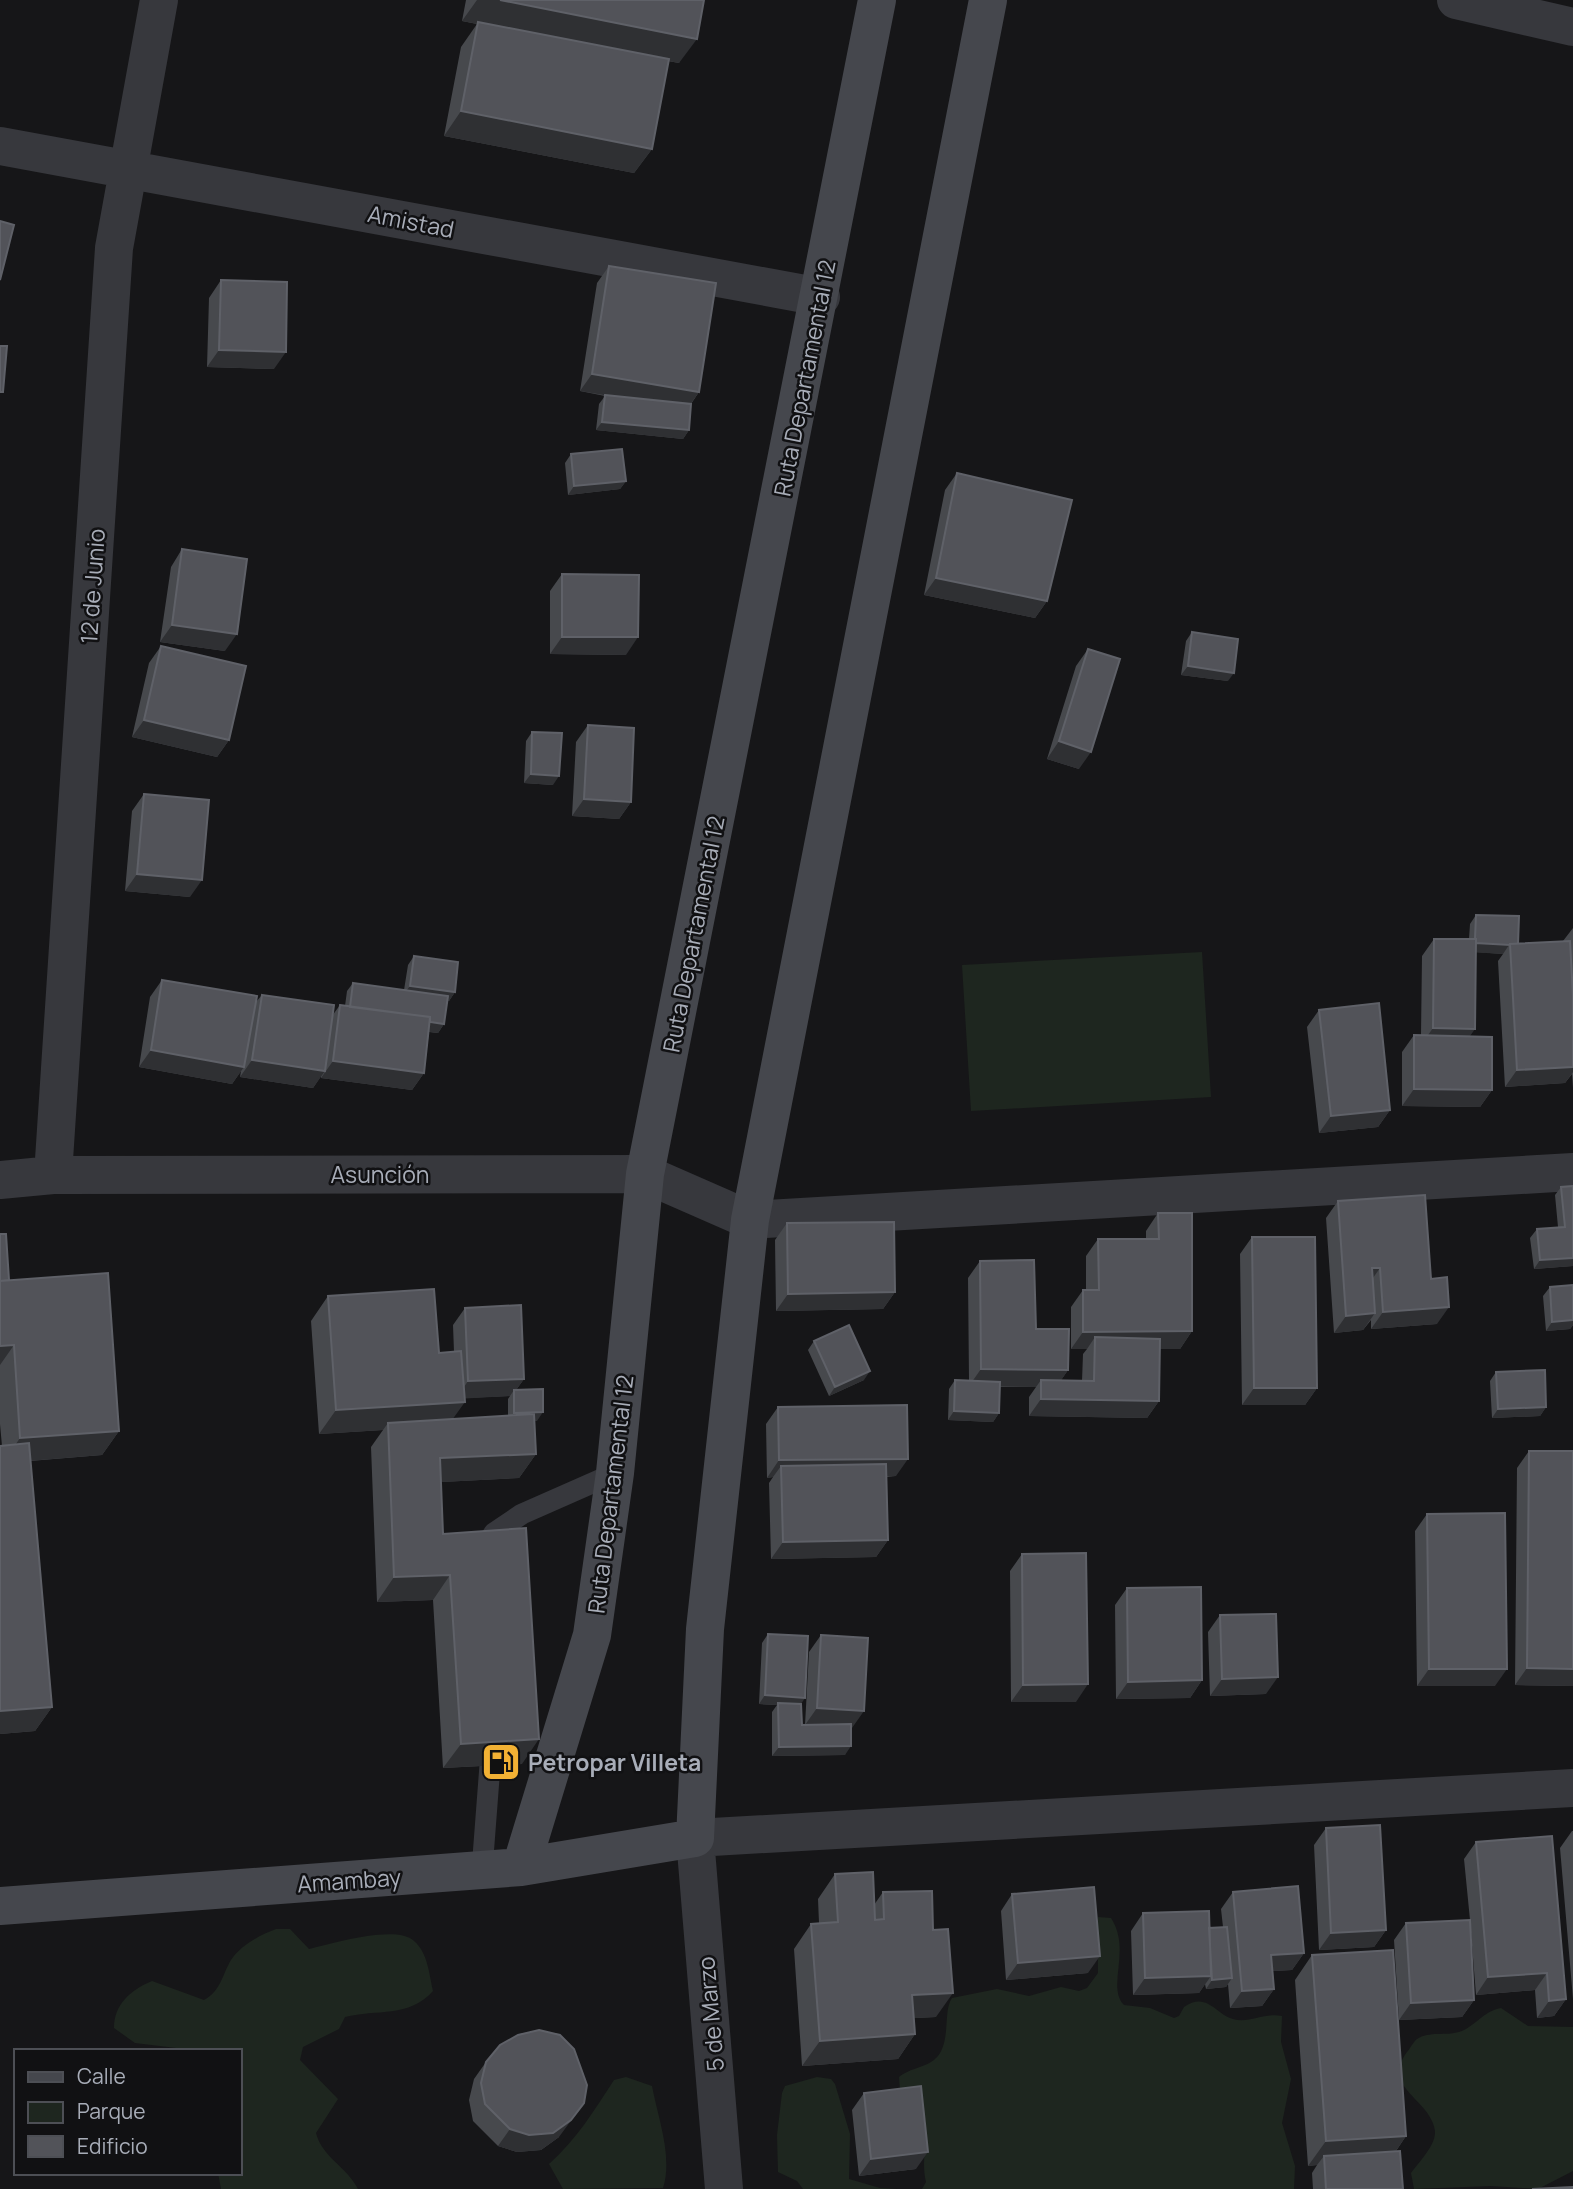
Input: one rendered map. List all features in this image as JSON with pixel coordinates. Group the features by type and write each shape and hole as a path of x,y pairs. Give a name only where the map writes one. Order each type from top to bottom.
{"main road":[{"name":"Ruta Departamental 12","path":"521,1867 592,1635 615,1473 645,1174 821,298 877,0"},
{"path":"695,1838 705,1629 750,1220 988,0"},
{"name":"Amambay","path":"0,1906 521,1867 695,1838"}],"street":[{"name":"12 de Junio","path":"52,1175 113,262 159,0"},
{"path":"1455,0 1573,27"},
{"name":"Amistad","path":"0,146 821,298"},
{"path":"750,1220 1573,1172"},
{"name":"Asunción","path":"0,1180 52,1175 645,1174 750,1220"},
{"path":"695,1838 1573,1788"},
{"name":"5 de Marzo","path":"695,1838 724,2189"}],"lane":[{"path":"481,1555 494,1533 522,1514 615,1473"},
{"path":"482,1870 490,1765"}],"green space":[{"path":"1202,952 1211,1097 971,1111 962,965"},
{"path":"1098,1917 1111,1918 1117,1930 1120,1955 1117,1988 1124,2005 1150,2008 1174,2018 1179,2016 1184,2007 1199,2002 1233,2019 1282,2016 1281,2042 1291,2079 1282,2123 1295,2166 1294,2189 922,2189 926,2182 925,2119 913,2099 900,2091 899,2077 938,2056 944,2041 952,1998 997,1989 1029,1996 1061,1987 1079,1991 1087,1988 1098,1973"},
{"path":"276,1929 290,1929 309,1949 363,1937 393,1934 414,1941 422,1951 433,1991 424,2000 403,2009 345,2017 339,2029 303,2047 300,2060 338,2099 316,2133 319,2141 358,2189 221,2189 218,2175 242,2175 242,2049 184,2049 135,2043 114,2028 120,2005 137,1989 152,1981 204,2000 218,1987 231,1960 257,1937"},
{"path":"1501,2008 1528,2026 1573,2027 1573,2171 1538,2189 1491,2186 1414,2189 1411,2173 1430,2148 1435,2131 1432,2120 1403,2084 1399,2075 1400,2064 1417,2039 1427,2035 1459,2032 1489,2012"},
{"path":"626,2077 652,2086 665,2151 666,2176 663,2188 563,2189 549,2164 576,2135 614,2080"},
{"path":"817,2077 831,2079 835,2084 850,2134 849,2179 880,2188 897,2189 803,2189 797,2181 778,2172 777,2135 782,2093 785,2086"}],"building":[{"path":"500,0 704,0 697,39"},
{"path":"478,22 669,59 652,149 461,111"},
{"path":"0,221 14,225 0,280"},
{"path":"609,266 716,283 699,392 592,374"},
{"path":"221,280 287,282 286,352 219,350"},
{"path":"0,346 7,346 3,392 0,392"},
{"path":"605,395 691,404 689,430 602,422"},
{"path":"622,449 626,481 574,486 571,454"},
{"path":"957,473 1072,500 1047,601 936,578"},
{"path":"182,549 247,559 237,634 172,625"},
{"path":"562,574 639,575 638,637 562,637"},
{"path":"1192,632 1238,639 1234,673 1188,666"},
{"path":"161,646 246,666 229,740 144,720"},
{"path":"1088,649 1120,659 1091,752 1059,741"},
{"path":"588,725 634,728 631,802 584,799"},
{"path":"532,732 562,733 559,776 531,774"},
{"path":"144,794 209,800 202,880 137,874"},
{"path":"1476,915 1519,916 1518,944 1476,943"},
{"path":"1434,939 1476,939 1475,1029 1433,1028"},
{"path":"1570,941 1573,1067 1517,1070 1510,944"},
{"path":"414,956 458,962 455,992 410,986"},
{"path":"162,980 257,996 244,1067 151,1050"},
{"path":"353,983 448,996 444,1024 430,1022 430,1017 350,1007"},
{"path":"262,995 334,1005 325,1071 252,1060"},
{"path":"1379,1003 1390,1110 1331,1116 1319,1010"},
{"path":"340,1005 430,1017 424,1073 333,1061"},
{"path":"1414,1035 1492,1037 1492,1090 1414,1089"},
{"path":"1573,1186 1573,1258 1540,1260 1537,1229 1565,1227 1561,1187"},
{"path":"1425,1195 1431,1279 1447,1277 1449,1307 1383,1312 1380,1268 1372,1268 1375,1313 1346,1316 1338,1201"},
{"path":"1158,1213 1192,1213 1192,1331 1083,1332 1083,1290 1099,1290 1098,1239 1159,1239"},
{"path":"894,1222 895,1292 788,1294 787,1223"},
{"path":"0,1234 6,1234 9,1280 0,1281"},
{"path":"1252,1237 1315,1237 1317,1388 1254,1388"},
{"path":"1034,1260 1036,1329 1069,1329 1068,1370 981,1369 980,1261"},
{"path":"108,1273 119,1431 20,1438 14,1345 0,1346 0,1281"},
{"path":"1573,1285 1573,1320 1552,1322 1550,1287"},
{"path":"434,1289 439,1353 461,1351 465,1402 336,1410 328,1296"},
{"path":"521,1305 524,1379 468,1381 465,1308"},
{"path":"849,1325 870,1371 835,1387 814,1341"},
{"path":"1095,1337 1160,1339 1159,1401 1041,1399 1041,1380 1094,1381"},
{"path":"1545,1370 1546,1407 1498,1409 1496,1372"},
{"path":"955,1380 1000,1382 999,1413 954,1411"},
{"path":"543,1389 543,1412 514,1413 514,1390"},
{"path":"907,1405 908,1459 779,1460 778,1407"},
{"path":"534,1414 536,1454 440,1458 443,1534 526,1528 539,1739 461,1744 450,1575 394,1577 388,1423"},
{"path":"29,1443 52,1707 0,1711 0,1446"},
{"path":"1529,1451 1573,1451 1573,1669 1527,1668"},
{"path":"886,1464 888,1540 783,1542 781,1466"},
{"path":"1505,1513 1507,1669 1429,1669 1427,1514"},
{"path":"1086,1553 1088,1684 1023,1685 1022,1554"},
{"path":"1201,1587 1202,1680 1128,1682 1127,1588"},
{"path":"1276,1614 1278,1677 1222,1679 1220,1615"},
{"path":"768,1634 808,1636 805,1698 765,1695"},
{"path":"821,1635 868,1638 864,1711 817,1708"},
{"path":"778,1703 801,1704 802,1725 851,1724 851,1746 779,1747"},
{"path":"1380,1825 1386,1930 1331,1933 1326,1828"},
{"path":"1552,1836 1566,1999 1549,2001 1547,1973 1488,1977 1476,1842"},
{"path":"873,1872 875,1920 884,1919 883,1892 932,1891 933,1930 948,1929 953,1993 912,1995 915,2034 820,2041 811,1924 838,1922 835,1874"},
{"path":"1298,1886 1304,1953 1271,1955 1274,1989 1242,1991 1233,1892"},
{"path":"1094,1887 1100,1956 1018,1963 1012,1894"},
{"path":"1209,1911 1211,1976 1145,1978 1143,1913"},
{"path":"1470,1920 1474,2000 1411,2003 1406,1923"},
{"path":"1227,1927 1232,1978 1212,1980 1209,1928"},
{"path":"1393,1950 1406,2136 1326,2141 1312,1955"},
{"path":"539,2030 560,2035 574,2049 587,2085 584,2103 571,2120 553,2133 529,2135 510,2129 485,2104 481,2083 486,2062 500,2045 518,2035"},
{"path":"921,2086 928,2152 871,2159 864,2093"},
{"path":"1400,2151 1403,2189 1326,2189 1324,2156"},
{"path":"1573,2187 1573,2189 1532,2189"}],"place":[{"name":"Petropar Villeta","path":"501,1762"}]}
